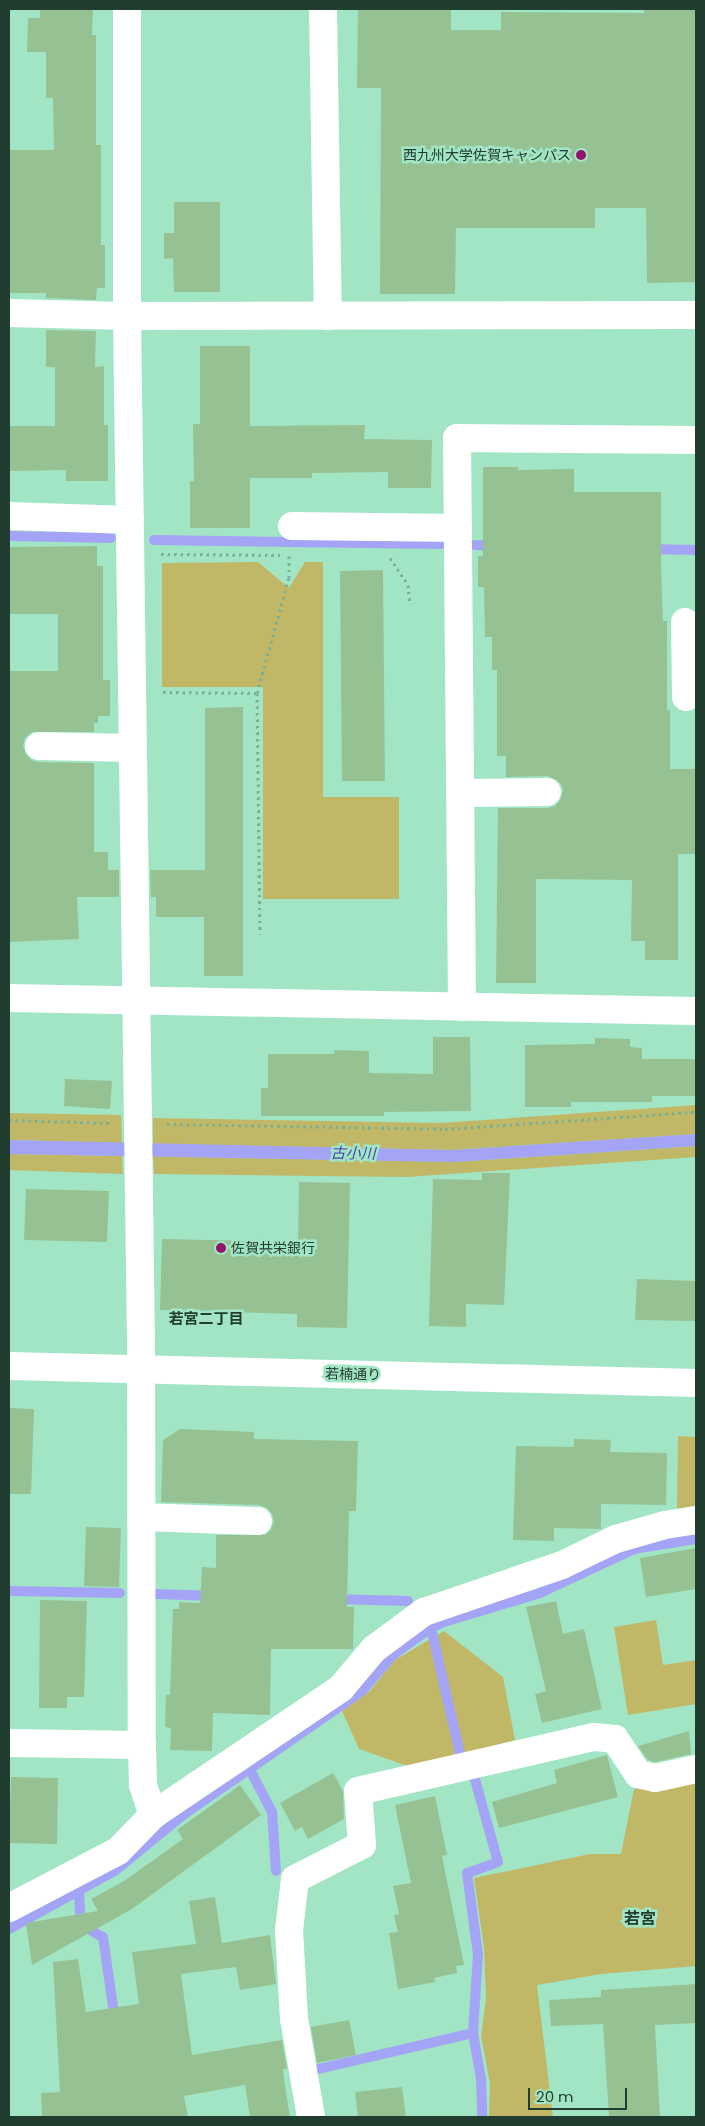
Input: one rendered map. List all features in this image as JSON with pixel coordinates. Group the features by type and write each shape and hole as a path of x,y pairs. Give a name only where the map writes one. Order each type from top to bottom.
{"street":[{"path":"127,9 127,316 141,1368 142,1745 143,1785 152,1815"},
{"path":"323,9 328,316"},
{"path":"9,313 127,316 696,314"},
{"path":"462,1007 457,438 696,440"},
{"path":"9,516 130,520"},
{"path":"292,526 458,528"},
{"path":"684,622 691,662 686,697"},
{"path":"39,746 133,748"},
{"path":"460,793 547,792"},
{"path":"9,998 696,1011"},
{"name":"若楠通り","path":"9,1366 696,1383"},
{"path":"141,1517 258,1521"},
{"path":"9,1908 118,1851 152,1815 341,1688 374,1649 424,1612 562,1564 616,1540 665,1525 696,1520"},
{"path":"312,2117 294,2019 289,1930 295,1879 362,1845 358,1791 594,1737 615,1739 638,1774 655,1778 696,1769"},
{"path":"9,1743 142,1745"}],"path":[{"path":"131,554 298,555"},
{"path":"260,934 257,693 289,578 288,555"},
{"path":"388,555 408,585 410,605"},
{"path":"157,692 257,693"},
{"path":"9,1120 138,1129 445,1129 696,1112"}],"shaded area":[{"path":"258,562 289,588 305,562 323,562 323,797 399,797 399,899 263,899 263,687 162,687 162,563"},
{"path":"696,1105 696,1134 452,1150 153,1144 153,1118 441,1123"},
{"path":"9,1113 121,1115 122,1143 9,1140"},
{"path":"696,1146 696,1157 407,1177 154,1174 153,1156 454,1162"},
{"path":"9,1154 122,1156 123,1174 9,1170"},
{"path":"678,1436 696,1437 696,1506 677,1509"},
{"path":"656,1620 663,1665 696,1660 696,1704 628,1715 614,1627"},
{"path":"444,1631 503,1677 515,1740 413,1768 359,1749 342,1711 370,1691 395,1660"},
{"path":"696,1777 696,1966 601,1974 537,1985 553,2117 489,2117 490,2084 481,2036 486,1998 484,1948 474,1878 590,1854 621,1854 634,1789"}],"water":[{"name":"古小川","path":"696,1134 696,1146 454,1162 9,1154 9,1140 452,1150"}],"building":[{"path":"40,9 93,9 92,35 96,35 96,145 101,145 101,245 105,245 105,288 97,288 96,300 46,298 46,293 9,293 9,150 54,150 53,98 46,98 46,52 27,52 28,18 40,18"},
{"name":"西九州大学佐賀キャンパス","path":"358,9 451,9 451,30 501,30 501,12 644,13 644,9 696,9 696,282 647,283 646,208 595,208 595,228 456,228 455,294 380,294 381,88 357,88"},
{"path":"174,202 220,202 220,292 174,292 173,258 164,259 164,233 174,233"},
{"path":"46,330 96,331 95,367 104,366 104,425 108,425 108,481 66,481 66,470 9,471 9,426 55,426 55,367 46,367"},
{"path":"200,346 250,346 250,426 365,425 364,439 432,440 431,488 388,488 388,472 312,473 312,478 250,478 250,528 190,528 190,481 194,481 193,424 200,424"},
{"path":"483,467 518,467 518,470 574,469 574,492 661,492 661,563 663,621 667,621 667,710 670,710 670,769 696,769 696,854 678,854 678,960 645,960 645,941 631,941 632,880 536,879 536,983 496,983 498,808 548,808 555,806 560,800 563,791 561,784 547,776 506,777 506,756 497,756 497,670 492,670 492,637 485,637 484,587 478,587 478,556 483,556"},
{"path":"97,546 97,566 103,566 103,680 110,680 110,716 98,716 98,723 94,723 94,732 32,732 25,738 23,746 31,760 38,762 94,763 94,852 108,852 108,870 119,870 119,897 77,897 79,939 9,942 9,671 58,671 58,614 9,614 9,547"},
{"path":"383,570 385,781 342,781 340,571"},
{"path":"243,707 243,976 204,976 204,917 156,917 156,897 151,897 150,870 205,870 205,708"},
{"path":"433,1037 470,1037 471,1111 384,1112 384,1116 261,1116 261,1088 268,1088 268,1054 334,1054 335,1050 369,1051 369,1073 433,1074"},
{"path":"595,1038 630,1039 630,1047 642,1048 642,1059 696,1059 696,1096 652,1096 652,1102 571,1102 571,1107 525,1107 525,1045 595,1044"},
{"path":"65,1079 112,1081 110,1109 64,1106"},
{"path":"482,1173 510,1173 504,1305 466,1304 466,1327 429,1326 433,1179 482,1180"},
{"path":"299,1182 350,1183 347,1328 297,1327 297,1314 160,1310 162,1239 298,1242"},
{"path":"26,1189 109,1191 107,1242 24,1240"},
{"path":"637,1279 696,1281 696,1321 635,1320"},
{"path":"9,1408 34,1409 31,1494 9,1494"},
{"path":"180,1429 254,1432 254,1439 358,1441 356,1511 349,1511 347,1607 354,1607 353,1649 271,1649 270,1715 213,1713 212,1751 170,1750 171,1728 165,1727 166,1695 170,1695 173,1609 179,1609 179,1602 200,1603 202,1567 216,1568 216,1535 265,1535 271,1530 274,1521 272,1514 267,1508 259,1505 161,1502 163,1440"},
{"path":"574,1439 611,1440 610,1452 667,1453 666,1505 601,1504 601,1529 554,1528 554,1541 513,1540 516,1446 574,1447"},
{"path":"86,1527 121,1528 119,1587 84,1586"},
{"path":"696,1548 696,1589 646,1597 640,1558"},
{"path":"40,1600 87,1601 84,1697 67,1697 67,1708 39,1708"},
{"path":"556,1601 563,1634 584,1629 602,1709 542,1723 535,1694 546,1691 526,1607"},
{"path":"689,1731 691,1754 655,1762 648,1760 638,1746"},
{"path":"607,1755 618,1797 499,1828 492,1802 557,1783 554,1770"},
{"path":"333,1773 343,1791 344,1819 308,1839 302,1827 295,1831 280,1803"},
{"path":"11,1777 58,1778 57,1844 9,1843"},
{"path":"240,1785 261,1815 132,1909 32,1965 26,1923 98,1911 91,1899 124,1881 183,1839 177,1830"},
{"path":"435,1796 447,1855 442,1856 464,1965 456,1966 457,1973 434,1978 435,1982 398,1989 389,1933 398,1932 394,1915 399,1914 393,1886 411,1883 395,1805"},
{"path":"215,1897 222,1943 270,1935 276,1984 240,1990 236,1967 181,1974 192,2055 282,2040 287,2069 283,2069 284,2079 290,2117 250,2117 245,2085 184,2096 188,2117 42,2117 41,2093 60,2092 53,1962 78,1959 86,2012 139,2004 132,1952 196,1944 189,1901"},
{"path":"696,1984 696,2023 655,2025 660,2117 609,2117 603,2024 551,2026 549,2000 601,1997 601,1990"},
{"path":"349,2020 356,2055 317,2063 311,2027"},
{"path":"402,2087 406,2117 358,2117 355,2092"}],"waterway":[{"path":"9,536 111,538"},
{"path":"154,540 441,544"},
{"path":"475,545 495,546"},
{"path":"647,549 696,550"},
{"path":"9,1929 116,1870 183,1815 362,1691 393,1655 431,1628 444,1622 540,1593 634,1549 696,1539"},
{"path":"9,1591 120,1593"},
{"path":"157,1594 213,1596"},
{"path":"334,1599 408,1601"},
{"path":"431,1628 461,1758 469,1758"},
{"path":"249,1768 272,1812 276,1871"},
{"path":"474,1776 498,1862 467,1873 478,1954 473,2033 481,2079 482,2117"},
{"path":"79,1892 81,1925 103,1937 115,2020"},
{"path":"314,2070 473,2033"}],"place":[{"name":"西九州大学佐賀キャンパス","path":"581,155"},
{"name":"佐賀共栄銀行","path":"221,1248"}],"district":[{"name":"若宮二丁目","path":"206,1319"},
{"name":"若宮","path":"640,1919"}]}
